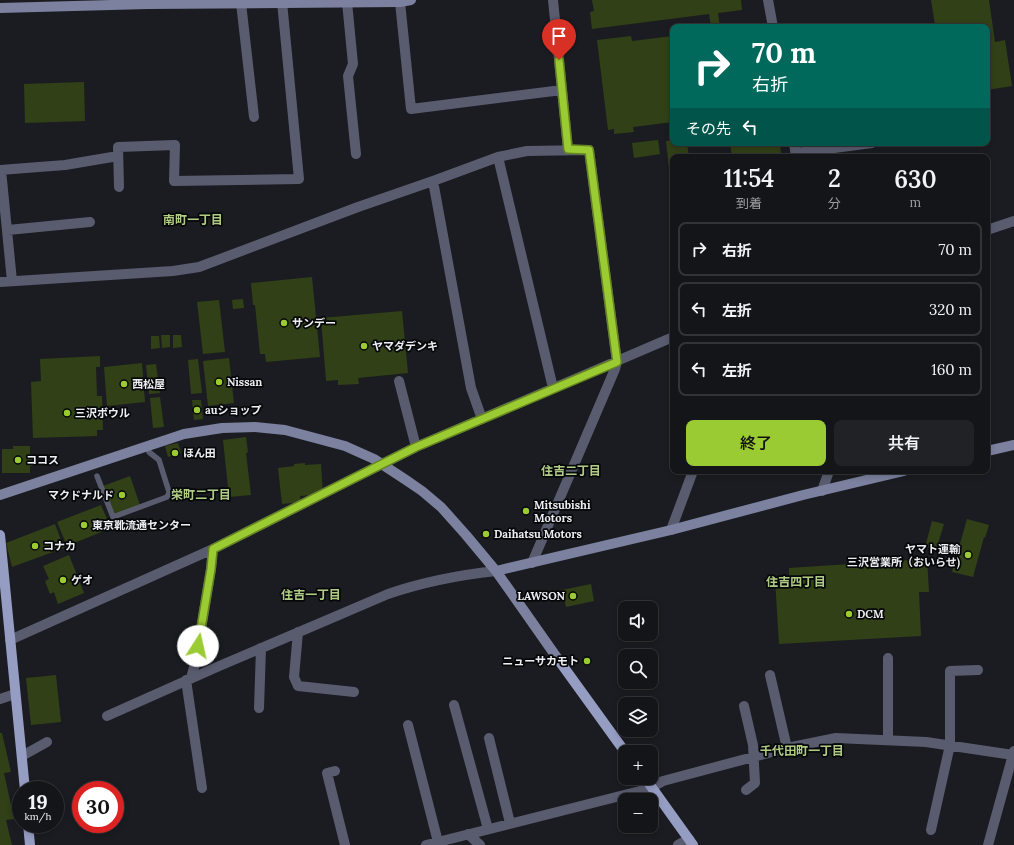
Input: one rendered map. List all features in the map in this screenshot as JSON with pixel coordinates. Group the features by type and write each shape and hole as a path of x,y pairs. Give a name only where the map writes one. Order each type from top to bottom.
{"main road":[{"path":"0,536 3,608 10,640 24,781"},
{"path":"560,662 620,745"},
{"path":"652,787 691,842"},
{"path":"29,833 30,845"}],"street":[{"path":"0,8 148,2 400,2 412,0"},
{"path":"553,0 568,149"},
{"path":"768,0 772,24"},
{"path":"119,187 118,147 175,145 174,181 299,179 282,2"},
{"path":"347,2 353,64 348,76 356,154"},
{"path":"400,2 411,109 562,90"},
{"path":"241,3 254,117"},
{"path":"795,151 843,146"},
{"path":"0,282 173,272 199,267 358,207 498,157 526,151 568,149 589,150 617,362 532,563"},
{"path":"12,281 8,230 0,170 65,165 118,156"},
{"path":"498,157 553,388"},
{"path":"433,181 470,388 482,419"},
{"path":"990,229 1014,221"},
{"path":"8,230 90,222"},
{"path":"10,640 213,549 416,447 670,338"},
{"path":"399,381 416,447"},
{"path":"0,495 184,434 222,428 270,428 285,430 339,444 374,459 422,491 441,507 466,534 496,571 560,662"},
{"path":"990,450 1014,445"},
{"path":"671,530 692,474"},
{"path":"822,491 828,474"},
{"path":"107,716 188,679 298,632 388,594 410,587 462,575 496,571 671,530 822,491 878,474"},
{"path":"202,788 188,679 196,660 213,549"},
{"path":"298,632 294,677 298,686 354,692"},
{"path":"259,708 261,648"},
{"path":"888,658 888,740"},
{"path":"931,830 950,745 950,671 978,670"},
{"path":"770,675 787,748"},
{"path":"0,699 15,694"},
{"path":"454,705 488,829"},
{"path":"744,706 753,745 755,783 746,790"},
{"path":"408,726 438,842"},
{"path":"489,738 510,823"},
{"path":"426,845 652,787 663,782 787,748 836,738 926,742 1014,753 1011,777 988,845"},
{"path":"22,756 47,742"},
{"path":"335,771 326,773 345,845"},
{"path":"468,834 480,845"},
{"path":"678,845 691,842"}],"lane":[{"path":"98,476 113,517 167,497 169,493 159,460 149,452 148,446"}],"building":[{"path":"592,0 741,0 742,10 718,13 720,24 711,24 709,14 592,29 590,12 594,11"},
{"path":"931,0 989,0 995,42 1005,40 1012,86 990,90 990,24 935,24"},
{"path":"631,36 632,41 670,36 670,122 633,127 634,132 614,134 614,129 608,130 597,40"},
{"path":"84,82 85,121 25,123 24,84"},
{"path":"658,140 660,154 634,158 632,143"},
{"path":"670,140 670,146 687,146 689,154 670,154 670,178 666,141"},
{"path":"730,146 780,146 781,153 773,154 732,154"},
{"path":"312,277 320,357 266,362 265,354 260,354 255,305 253,305 251,283"},
{"path":"243,299 244,308 233,309 232,300"},
{"path":"219,300 225,352 203,354 197,302"},
{"name":"ヤマダデンキ","path":"402,311 408,373 358,378 359,384 338,385 338,380 326,381 321,318"},
{"path":"161,335 170,335 170,347 162,348"},
{"path":"173,335 181,335 182,347 173,348"},
{"path":"151,336 159,336 160,348 151,349"},
{"name":"三沢ボウル","path":"100,356 100,367 96,367 97,396 102,396 103,430 97,430 97,436 33,438 31,382 41,381 40,359"},
{"name":"Nissan","path":"229,358 234,403 208,406 203,361"},
{"path":"198,359 202,393 191,394 188,360"},
{"name":"西松屋","path":"142,363 145,402 107,406 104,367"},
{"path":"156,364 160,393 149,394 146,365"},
{"path":"160,397 164,427 153,428 150,398"},
{"name":"auショップ","path":"192,400 201,400 203,419 194,420"},
{"path":"246,437 248,452 246,453 251,495 229,497 223,440"},
{"path":"178,443 181,453 168,457 165,446"},
{"name":"ココス","path":"13,446 30,446 30,454 33,454 33,466 30,466 30,473 2,473 2,449 13,449"},
{"path":"305,463 305,465 321,464 323,494 300,496 301,502 282,504 278,468"},
{"name":"マクドナルド","path":"130,476 140,505 114,515 103,486"},
{"name":"東京靴流通センター","path":"101,505 111,528 67,546 57,522"},
{"name":"ヤマト運輸 三沢営業所（おいらせ)","path":"967,519 989,525 985,538 984,537 973,577 952,572"},
{"path":"932,521 944,524 936,550 925,547"},
{"name":"コナカ","path":"55,524 64,548 12,567 6,543"},
{"name":"ゲオ","path":"69,555 84,593 58,604 54,592 50,594 45,581 49,579 43,566"},
{"name":"DCM","path":"927,559 929,592 919,592 921,636 779,644 775,579 789,578 789,568"},
{"path":"591,584 594,601 566,607 562,590"},
{"path":"56,675 61,722 31,725 26,678"},
{"path":"0,733 2,733 11,772 4,773 12,810 12,819 6,820 12,845 0,845"}],"place":[{"name":"サンデー","path":"284,323"},
{"name":"ヤマダデンキ","path":"364,346"},
{"name":"Nissan","path":"219,382"},
{"name":"西松屋","path":"124,384"},
{"name":"auショップ","path":"197,410"},
{"name":"三沢ボウル","path":"67,413"},
{"name":"ほん田","path":"175,453"},
{"name":"ココス","path":"18,460"},
{"name":"マクドナルド","path":"122,495"},
{"name":"Mitsubishi Motors","path":"526,511"},
{"name":"東京靴流通センター","path":"84,525"},
{"name":"Daihatsu Motors","path":"486,534"},
{"name":"コナカ","path":"35,546"},
{"name":"ヤマト運輸 三沢営業所（おいらせ)","path":"968,555"},
{"name":"ゲオ","path":"63,580"},
{"name":"LAWSON","path":"573,596"},
{"name":"DCM","path":"849,614"},
{"name":"ニューサカモト","path":"587,661"}],"district":[{"name":"南町一丁目","path":"193,220"},
{"name":"住吉二丁目","path":"571,471"},
{"name":"栄町二丁目","path":"201,495"},
{"name":"住吉四丁目","path":"796,582"},
{"name":"住吉一丁目","path":"311,595"},
{"name":"千代田町一丁目","path":"802,751"}],"route":[{"path":"198,646 213,549 416,447 617,362 589,150 568,149 559,60"}]}
